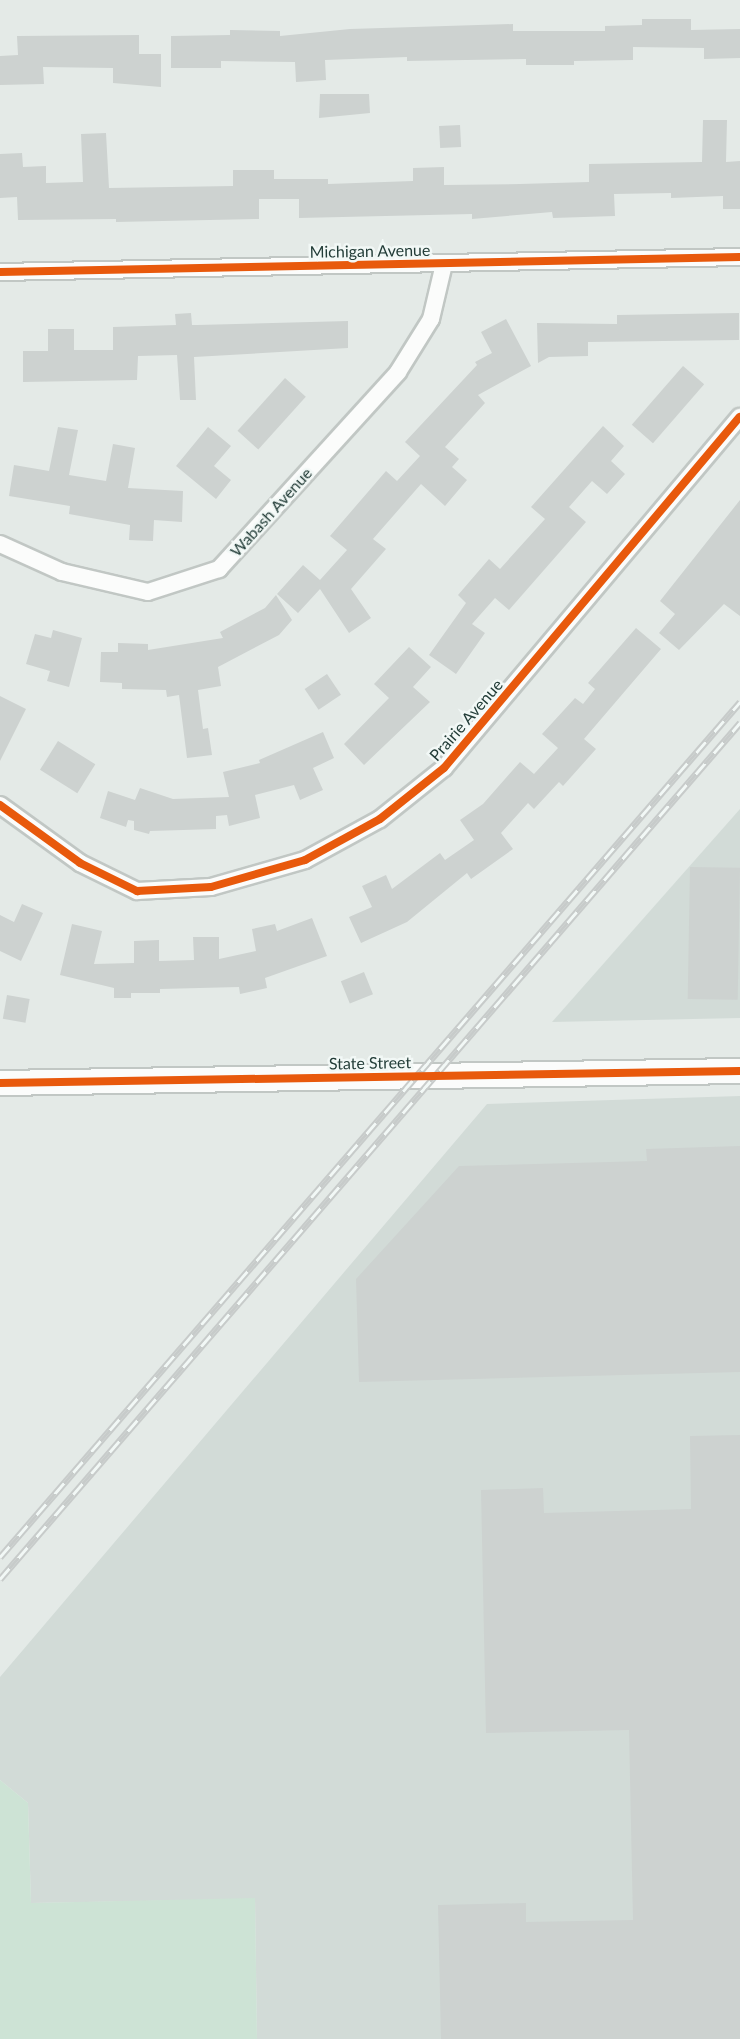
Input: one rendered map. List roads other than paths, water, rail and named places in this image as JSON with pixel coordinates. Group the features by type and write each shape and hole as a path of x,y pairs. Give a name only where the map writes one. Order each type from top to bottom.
{"street":[{"name":"Michigan Avenue","path":"0,272 740,256"},
{"name":"Wabash Avenue","path":"0,544 62,572 148,592 219,569 398,372 431,319 444,264"},
{"name":"Prairie Avenue","path":"0,805 80,863 137,891 212,887 305,860 380,819 444,768 740,417"},
{"name":"State Street","path":"0,1083 740,1071"}],"railway":[{"path":"0,1557 740,702"},
{"path":"0,1579 740,723"}]}
